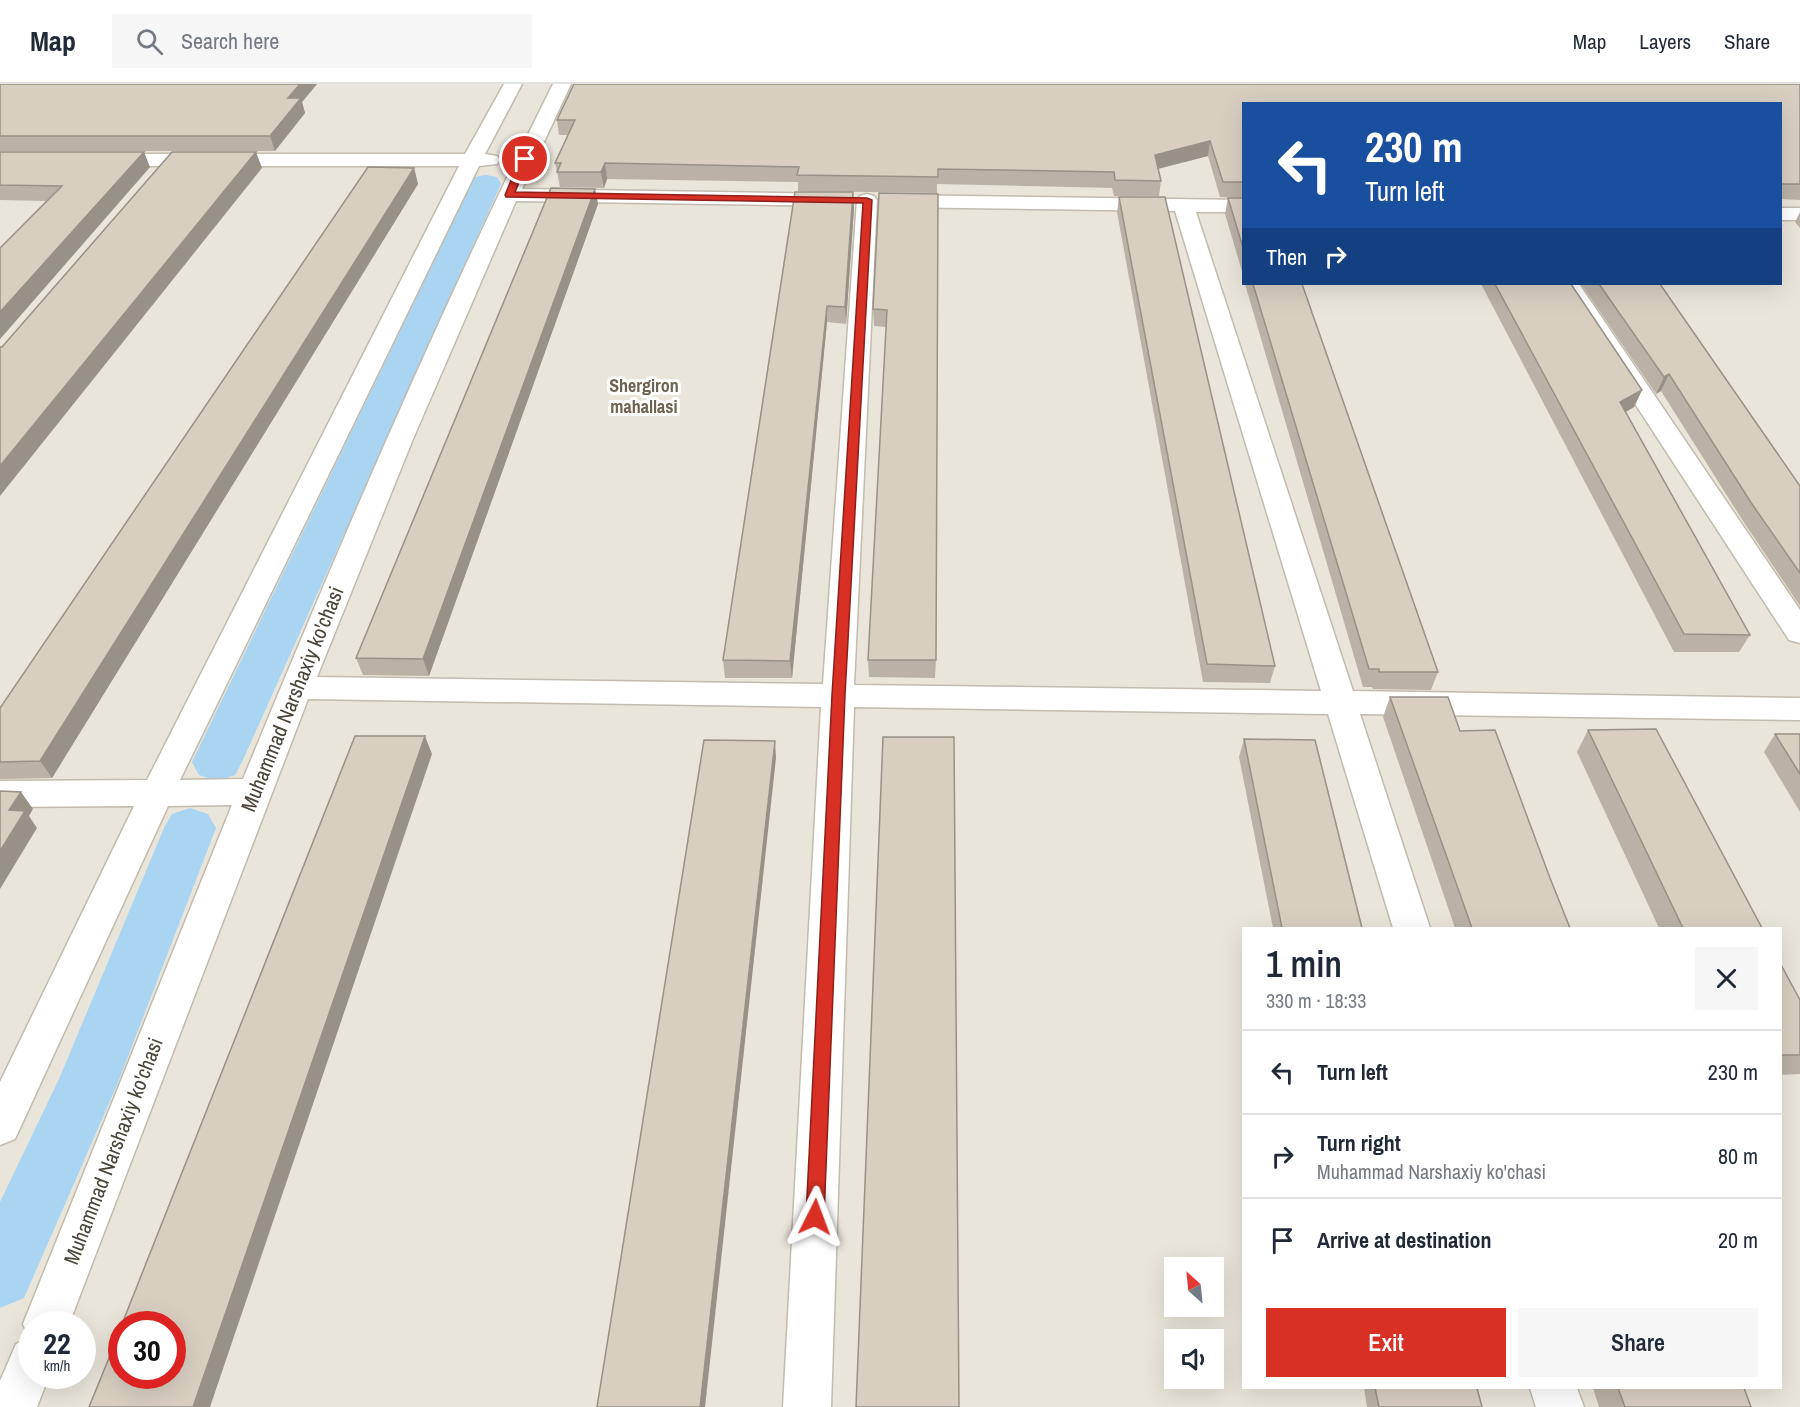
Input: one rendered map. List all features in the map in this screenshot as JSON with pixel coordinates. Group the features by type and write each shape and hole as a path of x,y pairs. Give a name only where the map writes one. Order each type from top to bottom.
{"street":[{"path":"0,1126 157,793 472,160 513,84"},
{"name":"Muhammad Narshaxiy ko'chasi","path":"51,1311 295,688 425,380 525,159 562,84"},
{"path":"79,160 525,159"},
{"path":"155,178 170,161"},
{"path":"509,195 1242,206"},
{"path":"807,1407 838,695 867,200"},
{"path":"1184,206 1410,927"},
{"path":"1782,214 1800,214"},
{"path":"1569,285 1800,633"},
{"path":"295,688 1800,709"},
{"path":"0,794 254,792"},
{"path":"13,1407 20,1389"},
{"path":"1554,1389 1560,1407"}],"shaded area":[{"path":"0,84 1800,84 1800,1407 0,1407"}],"building":[{"path":"0,84 300,84 288,98 301,98 270,136 0,136"},
{"path":"574,84 1800,84 1800,184 1782,184 1782,102 1242,102 1242,182 1223,182 1210,141 1155,155 1161,181 1115,180 1114,172 938,169 938,177 797,175 799,167 605,163 601,172 557,172 561,163 555,163 575,120 557,120"},
{"path":"0,152 144,152 0,312 0,248 62,186 0,185"},
{"path":"172,152 256,152 0,466 0,347"},
{"path":"368,167 414,168 40,761 0,762 0,708"},
{"path":"551,188 595,189 423,659 356,658"},
{"path":"795,192 853,192 845,307 827,306 790,661 723,660"},
{"path":"879,193 938,194 936,660 868,660 887,310 873,309"},
{"path":"1119,197 1165,197 1275,666 1207,664"},
{"path":"1228,198 1242,198 1242,244"},
{"path":"1253,285 1302,285 1438,672 1379,672 1379,669 1369,669"},
{"path":"1496,285 1572,285 1642,390 1620,402 1750,635 1684,634"},
{"path":"1600,285 1661,285 1800,486 1800,573 1752,504 1669,374 1664,377"},
{"path":"1390,697 1448,697 1460,731 1495,730 1570,927 1472,927"},
{"path":"1656,729 1761,927 1683,927 1588,730"},
{"path":"1775,734 1800,734 1800,774"},
{"path":"355,736 425,736 193,1407 89,1407 108,1360 108,1389 186,1389 186,1311 127,1311"},
{"path":"883,737 954,737 959,1407 856,1407"},
{"path":"1244,739 1315,740 1362,927 1282,927"},
{"path":"704,740 775,741 700,1407 597,1407"},
{"path":"0,791 21,792 9,810 25,811 0,851"},
{"path":"1782,967 1800,1000 1800,1055 1782,1055"},
{"path":"1375,1389 1477,1389 1482,1407 1379,1407"},
{"path":"1618,1389 1744,1389 1751,1407 1625,1407"}],"waterway":[{"path":"217,762 486,184"},
{"path":"0,1275 87,1085 190,828"}],"district":[{"name":"Shergiron mahallasi","path":"644,395"}],"route":[{"path":"525,159 509,195 867,200 838,695 815,1217"}]}
